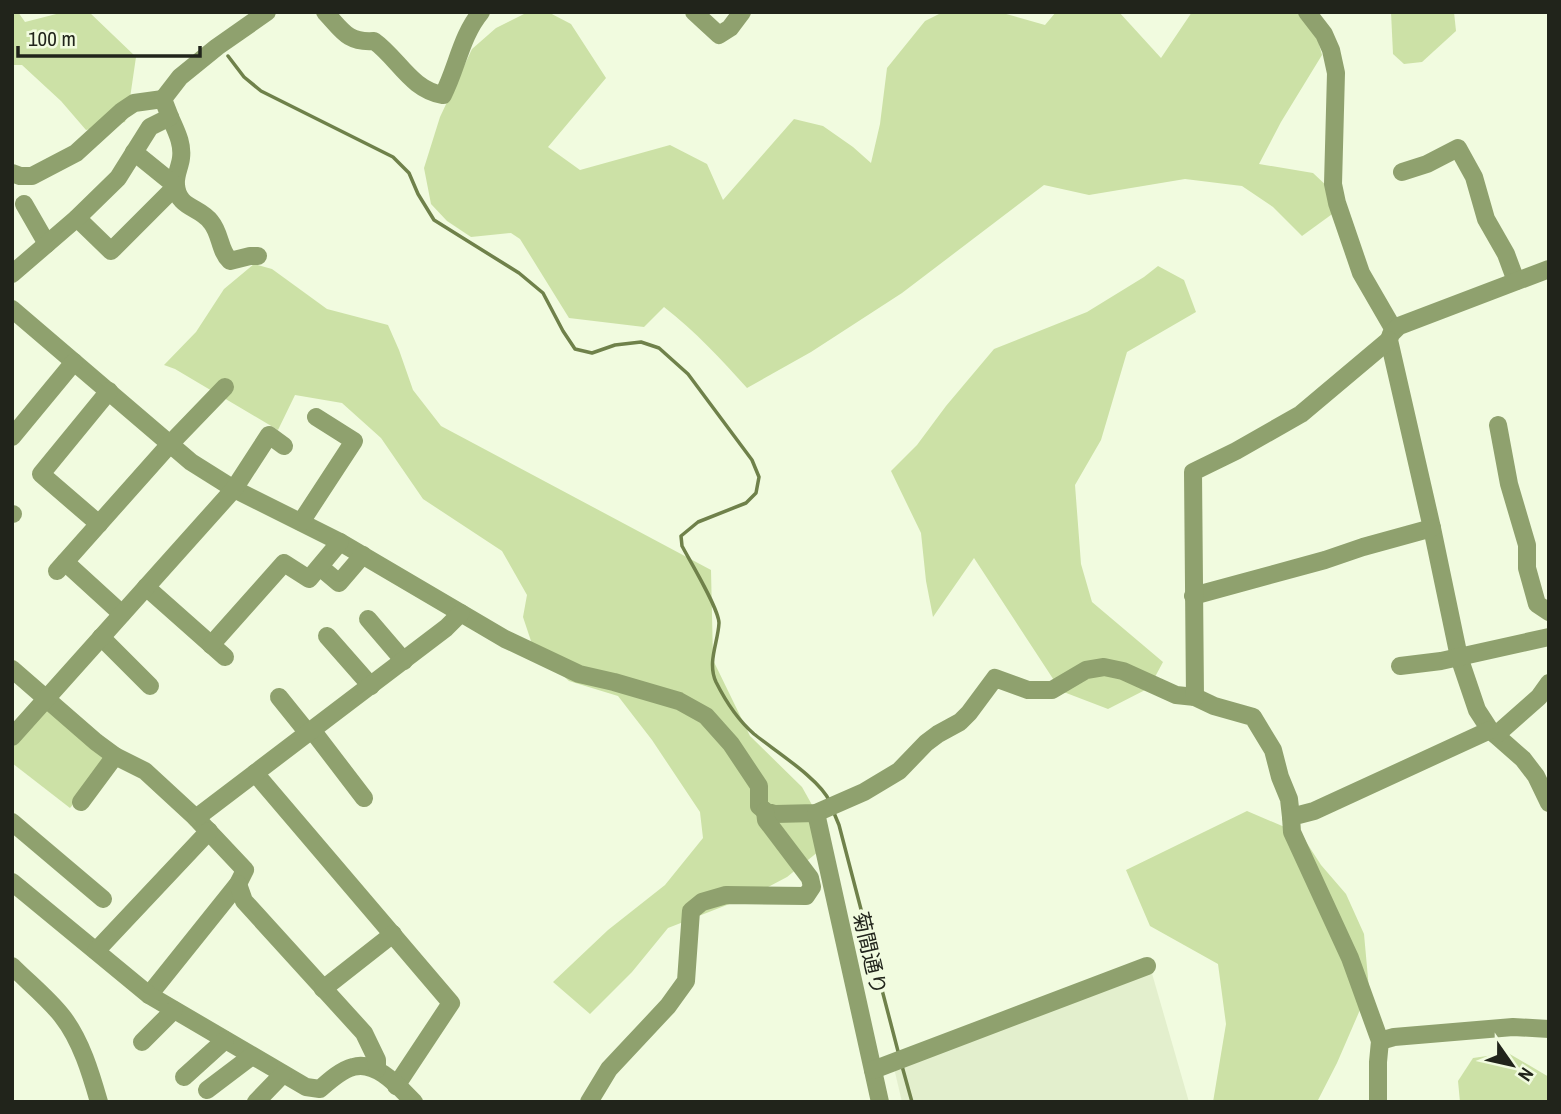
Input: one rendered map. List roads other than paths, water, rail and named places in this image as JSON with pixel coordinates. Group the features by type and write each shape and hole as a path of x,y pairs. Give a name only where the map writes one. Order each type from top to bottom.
{"street":[{"path":"12,173 32,176 76,153 134,103 163,99 180,77 267,12"},
{"path":"325,12 350,38 364,42 374,41 419,85 433,93 443,94 468,32 481,12"},
{"path":"695,12 719,35 730,28 742,12"},
{"path":"1307,12 1324,34 1331,50 1336,72 1333,184 1337,203 1361,273 1392,335 1459,657 1477,710 1493,732 1523,759 1536,776 1549,803"},
{"path":"163,99 182,144 176,186 180,199 212,222 224,255 230,261 250,256 258,257"},
{"path":"14,268 77,218 118,178 150,127 170,117"},
{"path":"1402,172 1427,164 1458,148 1474,177 1486,219 1506,254 1516,281"},
{"path":"134,152 176,186"},
{"path":"77,218 111,251 176,186"},
{"path":"24,204 47,244"},
{"path":"1195,697 1193,472 1301,414 1399,326 1549,269"},
{"path":"12,309 191,462 234,489 340,541 505,639 579,674 679,701 706,716 748,768 759,786 760,806 765,811 775,814 816,813 864,792 899,771 926,743 960,722 995,678 1028,690 1052,690 1086,670 1104,667 1123,671 1177,695 1195,697 1214,706 1254,718 1273,751 1289,799 1292,832 1350,958 1380,1041 1378,1102"},
{"path":"12,437 74,362"},
{"path":"122,614 61,567 170,444 225,387"},
{"path":"99,524 41,474 109,391"},
{"path":"301,522 354,441 316,417"},
{"path":"1498,425 1510,484 1527,545 1527,568 1536,604 1549,612"},
{"path":"12,737 234,489 269,435 284,446"},
{"path":"1193,596 1432,528"},
{"path":"211,645 284,563 309,579 340,541"},
{"path":"320,567 339,583 363,555"},
{"path":"146,587 225,657"},
{"path":"96,951 202,824 255,773 404,661 461,613"},
{"path":"368,619 404,661"},
{"path":"327,636 371,686"},
{"path":"101,637 150,685"},
{"path":"1400,666 1441,661 1549,637"},
{"path":"12,669 96,742 115,756 145,771 202,824 245,870 238,884 149,995"},
{"path":"1291,817 1314,811 1493,732 1539,697 1549,683"},
{"path":"279,698 364,798"},
{"path":"81,802 115,756"},
{"path":"255,773 451,1003 396,1086"},
{"path":"589,1102 609,1069 668,1006 686,981 691,911 702,902 726,895 806,896 812,887 810,878 766,820 765,811"},
{"name":"菊間通り","path":"816,813 880,1102"},
{"path":"12,822 103,899"},
{"path":"12,882 149,995 319,1095 352,1067 364,1066 377,1069 414,1102"},
{"path":"238,884 244,901 364,1033 377,1060 377,1069"},
{"path":"323,989 393,934"},
{"path":"12,965 63,1017 91,1071 99,1102"},
{"path":"873,1070 1147,966"},
{"path":"142,1042 174,1010"},
{"path":"1380,1041 1394,1037 1513,1027 1549,1029"},
{"path":"184,1077 225,1040"},
{"path":"206,1090 252,1056"},
{"path":"256,1102 283,1074"}],"waterway":[{"path":"228,56 244,77 261,91 393,157 409,173 434,220 519,273 543,293 575,349 592,353 615,345 641,342 659,348 688,374 752,460 759,477 756,493 746,503 698,522 681,536 682,546 718,616 713,660 716,682 743,723 817,784 830,802"},
{"path":"834,813 899,1055"},
{"path":"902,1066 912,1102"}]}
